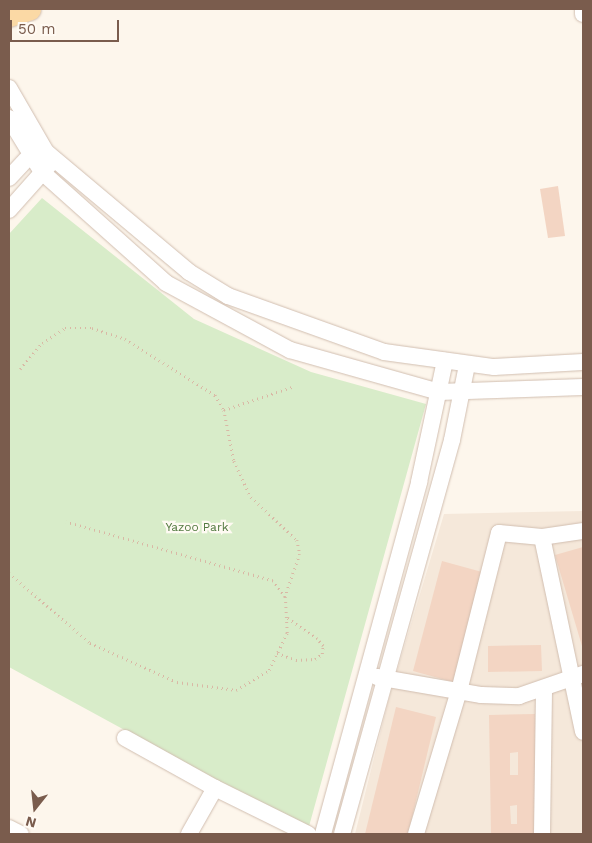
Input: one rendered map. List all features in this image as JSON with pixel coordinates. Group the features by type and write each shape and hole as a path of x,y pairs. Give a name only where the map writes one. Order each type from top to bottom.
{"main road":[{"path":"9,16 30,9"}],"street":[{"path":"583,9 583,14"},
{"path":"9,88 36,149 42,172 166,283 290,350 439,392 462,394 583,387"},
{"path":"9,118 36,149 55,160 189,272 228,296 384,352 467,366 583,362"},
{"path":"9,178 36,149"},
{"path":"9,210 55,160"},
{"path":"323,834 367,675 439,392 445,361"},
{"path":"342,834 462,394 467,366"},
{"path":"416,834 459,691 499,533 542,537 583,531"},
{"path":"542,537 576,675 583,732"},
{"path":"367,675 459,691 519,696 544,689 576,675"},
{"path":"542,834 544,689"},
{"path":"124,738 215,788 308,834"},
{"path":"190,834 215,788"},
{"path":"9,828 21,834"}],"path":[{"path":"9,573 90,643 177,682 236,690 269,670 287,633 285,597 300,554 297,540 251,497 234,461 224,410 215,395 178,369 124,339 92,328 65,328 42,343 20,369"},
{"path":"224,410 292,387"},
{"path":"66,522 254,573 273,581 285,597"},
{"path":"277,653 296,660 315,659 322,654 323,646 317,638 286,616"}],"shaded area":[{"path":"583,511 583,834 355,834 390,694 444,514"}],"green space":[{"name":"Yazoo Park","path":"42,198 194,319 311,372 426,404 308,830 9,667 9,234"}],"building":[{"path":"558,186 565,236 548,238 540,189"},
{"path":"583,547 583,646 582,646 555,555"},
{"path":"442,561 482,572 453,682 413,671"},
{"path":"541,645 542,671 488,672 488,646"},
{"path":"396,707 436,717 408,834 365,834"},
{"path":"535,714 537,834 491,834 489,715","holes":["518,752 518,775 510,775 510,753","517,805 517,824 511,824 510,806"]}]}
